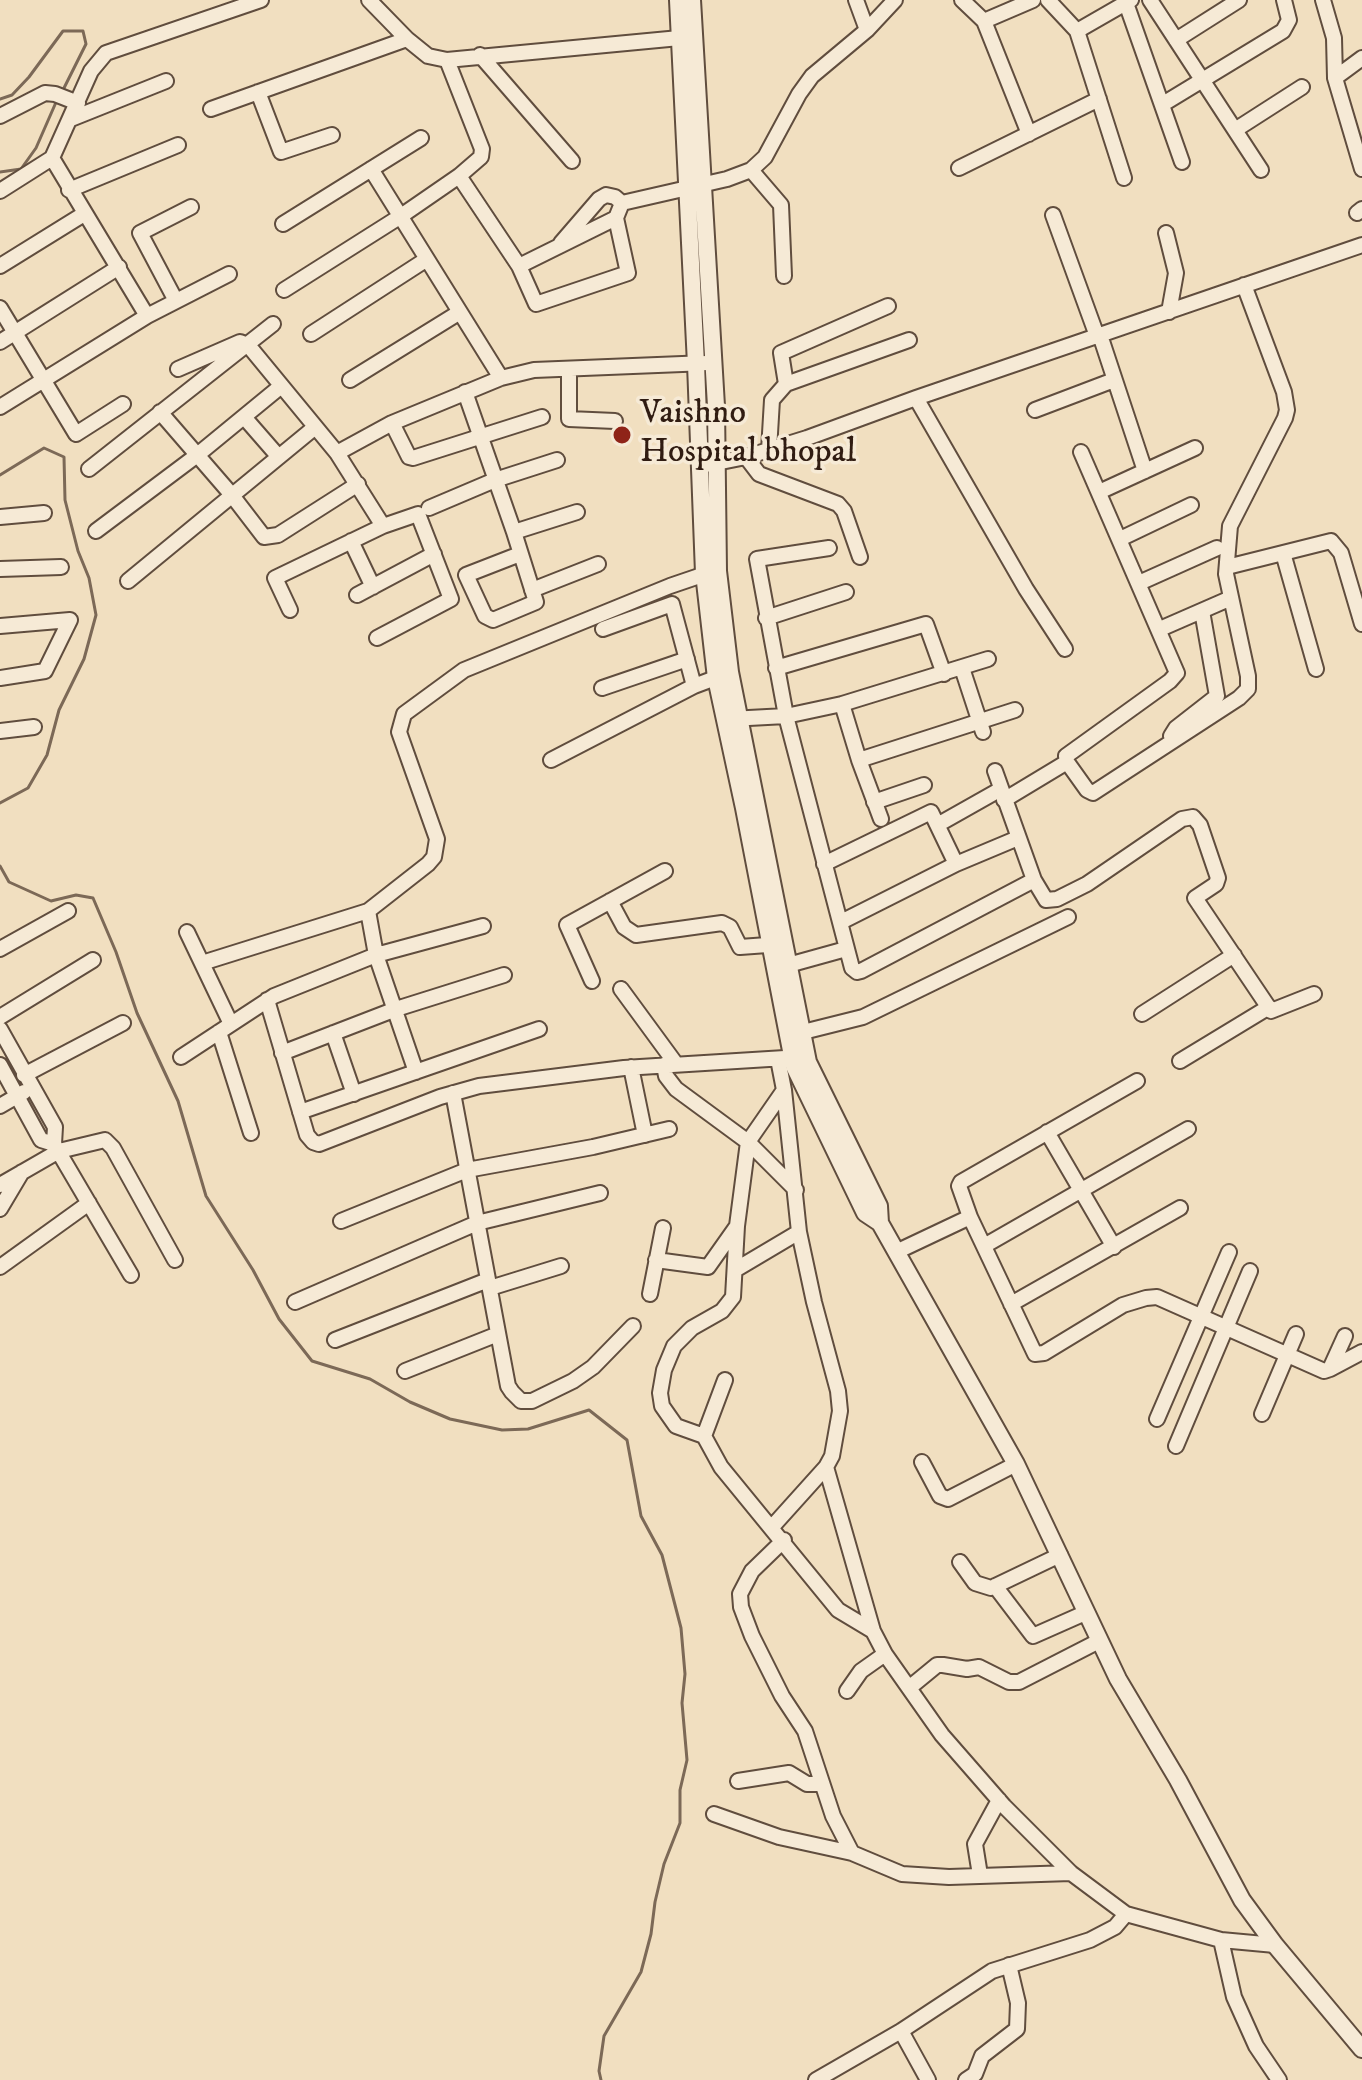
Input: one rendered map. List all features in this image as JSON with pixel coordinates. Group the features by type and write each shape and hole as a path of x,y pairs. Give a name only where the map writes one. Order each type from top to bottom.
{"street":[{"path":"67,99 106,53 261,0"},
{"path":"369,0 428,56 447,60 688,37"},
{"path":"678,0 688,37"},
{"path":"692,0 688,37 695,186 696,364 711,572 723,675 793,1034 792,1056 784,1090 799,1232 838,1391 840,1411 832,1456 826,1467 772,1527"},
{"path":"856,0 867,30"},
{"path":"622,203 727,179 751,170 765,157 812,76 867,30 895,0"},
{"path":"962,0 984,21 1029,134"},
{"path":"984,21 1033,0"},
{"path":"1048,0 1077,31 1124,178"},
{"path":"1150,0 1261,170"},
{"path":"1176,40 1239,0"},
{"path":"1163,104 1204,82 1283,31 1289,20 1284,0"},
{"path":"1323,0 1334,38 1335,78 1361,160"},
{"path":"1077,31 1129,2 1182,162"},
{"path":"211,109 407,39"},
{"path":"480,55 572,161"},
{"path":"1335,78 1362,58"},
{"path":"284,290 401,216 481,157 482,149 447,60"},
{"path":"71,119 166,81"},
{"path":"1235,130 1302,87"},
{"path":"258,92 281,152 332,135"},
{"path":"0,116 35,96 67,99"},
{"path":"0,191 52,158 71,119 67,99"},
{"path":"959,168 1099,99"},
{"path":"283,224 421,138"},
{"path":"69,190 178,145"},
{"path":"52,158 147,316"},
{"path":"371,169 501,378"},
{"path":"751,170 781,205 784,276"},
{"path":"459,176 519,266 536,304 628,273 616,218 622,203"},
{"path":"695,186 714,363 718,462 711,572"},
{"path":"558,247 599,199 606,195 622,203"},
{"path":"176,301 140,233 191,207"},
{"path":"0,266 84,214"},
{"path":"1053,215 1099,335 1145,471"},
{"path":"519,266 616,218"},
{"path":"1166,233 1176,273 1169,312"},
{"path":"701,466 769,450 1362,245"},
{"path":"311,334 427,259"},
{"path":"0,342 119,267"},
{"path":"0,407 147,316 229,274"},
{"path":"1081,452 1176,668 1175,676 1068,753 1067,762 1087,790 1093,793 1239,698 1248,689 1227,567 1232,518 1287,410 1284,392 1244,285"},
{"path":"786,384 781,353 888,306"},
{"path":"0,308 76,434 123,404"},
{"path":"350,380 460,312"},
{"path":"89,469 273,324"},
{"path":"769,450 772,400 786,384 909,340"},
{"path":"178,369 240,342 248,345 337,453 383,526"},
{"path":"337,453 392,423 465,392 501,378 534,370 714,363"},
{"path":"569,369 569,419 615,421"},
{"path":"1035,410 1114,380"},
{"path":"96,531 196,456 280,387"},
{"path":"465,392 514,532 536,602 493,620 485,616 466,575 520,554"},
{"path":"916,398 1026,589 1065,649"},
{"path":"160,412 264,537 278,535 358,484"},
{"path":"244,417 278,456"},
{"path":"392,423 409,457 413,458 542,417"},
{"path":"128,581 314,428"},
{"path":"1099,492 1195,448"},
{"path":"746,457 759,474 838,504 844,511 860,557"},
{"path":"429,508 495,480 557,460"},
{"path":"1120,539 1191,505"},
{"path":"514,532 577,512"},
{"path":"0,517 44,513"},
{"path":"290,610 275,578 383,526 418,514 450,596 449,602 377,638"},
{"path":"351,541 373,587"},
{"path":"1227,567 1327,541 1336,545 1341,553 1362,624"},
{"path":"829,548 757,559 786,716 854,970 861,971 1034,880"},
{"path":"1139,583 1217,548"},
{"path":"1283,553 1316,669"},
{"path":"357,595 434,554"},
{"path":"532,590 598,564"},
{"path":"0,569 61,567"},
{"path":"202,963 368,911 428,864 436,848 435,830 399,732 399,722 404,714 464,670 711,572"},
{"path":"766,618 846,592"},
{"path":"1160,629 1231,598"},
{"path":"603,629 672,604 694,686"},
{"path":"1168,745 1176,728 1217,696 1202,611"},
{"path":"0,626 70,620 45,671 0,678"},
{"path":"776,668 926,624 944,674"},
{"path":"602,688 687,659"},
{"path":"733,719 786,716 842,704 988,659"},
{"path":"962,668 981,727"},
{"path":"551,760 694,686 723,675"},
{"path":"842,704 881,819"},
{"path":"859,760 981,727 1015,710"},
{"path":"0,731 34,727"},
{"path":"939,824 1067,762"},
{"path":"995,771 1034,880 1046,900 1057,899 1087,884 1182,819 1193,817 1200,825 1218,878 1216,884 1195,898 1271,1011 1314,994"},
{"path":"874,802 924,785"},
{"path":"824,864 931,812 956,864"},
{"path":"841,922 956,864 1018,838"},
{"path":"592,981 567,925 665,871"},
{"path":"610,901 624,927 636,935 722,923 730,927 740,947 777,945"},
{"path":"0,949 68,911"},
{"path":"368,911 376,955 416,1072"},
{"path":"793,1034 863,1017 1068,917"},
{"path":"181,1057 267,1000 376,955 483,926"},
{"path":"187,932 202,963 225,1028 251,1133"},
{"path":"781,967 846,949"},
{"path":"1142,1014 1234,955"},
{"path":"93,960 0,1028 55,1127 57,1147 131,1275"},
{"path":"282,1053 396,1009 504,975"},
{"path":"621,989 670,1064"},
{"path":"267,1000 309,1139 319,1144 479,1086 631,1067 792,1056"},
{"path":"1180,1061 1269,1007"},
{"path":"24,1075 123,1023"},
{"path":"300,1112 539,1029"},
{"path":"333,1033 354,1094"},
{"path":"792,1056 821,1125 865,1213 880,1223 1016,1464 1118,1679 1178,1780 1242,1900 1275,1945 1362,2049"},
{"path":"670,1064 666,1076 676,1089 748,1142 796,1190"},
{"path":"0,1065 41,1140 57,1147"},
{"path":"631,1067 645,1135"},
{"path":"1137,1081 961,1182 959,1191 970,1217 1032,1349 1038,1355 1123,1305 1157,1297 1318,1370 1330,1369 1362,1352"},
{"path":"0,1106 32,1088"},
{"path":"784,1090 748,1142 729,1304 683,1335 674,1346 664,1370 660,1393 662,1406 681,1430 704,1436 721,1467 784,1540 838,1610 873,1631"},
{"path":"453,1093 508,1386 516,1398 526,1402 581,1376 633,1326"},
{"path":"341,1221 467,1170 593,1147 669,1129"},
{"path":"984,1246 1188,1129"},
{"path":"1047,1132 1114,1247"},
{"path":"0,1185 57,1147 99,1140 109,1143 175,1260"},
{"path":"0,1209 22,1172"},
{"path":"295,1302 477,1223 600,1193"},
{"path":"0,1267 89,1203"},
{"path":"1011,1304 1180,1208"},
{"path":"896,1252 970,1217"},
{"path":"656,1260 708,1267 737,1226"},
{"path":"650,1294 663,1228"},
{"path":"735,1270 799,1232"},
{"path":"1157,1419 1229,1252"},
{"path":"335,1340 489,1284 561,1266"},
{"path":"1176,1446 1250,1271"},
{"path":"405,1371 498,1334"},
{"path":"1262,1414 1296,1334"},
{"path":"1330,1369 1345,1336"},
{"path":"704,1436 725,1380"},
{"path":"922,1462 940,1496 948,1499 1016,1464"},
{"path":"826,1467 873,1631 885,1654 942,1735 999,1800 1071,1873 1126,1914 1221,1940 1275,1945"},
{"path":"784,1540 748,1578 740,1594 741,1607 776,1684 805,1731 836,1822 852,1853"},
{"path":"960,1562 975,1583 986,1588 1060,1555"},
{"path":"995,1586 1033,1636 1085,1613"},
{"path":"909,1688 937,1665 967,1669 979,1667 1009,1682 1019,1682 1099,1641"},
{"path":"847,1691 861,1671 885,1654"},
{"path":"738,1781 789,1773 803,1782 822,1784"},
{"path":"980,1875 975,1844 999,1800"},
{"path":"714,1814 779,1837 852,1853 902,1874 949,1877 1071,1873"},
{"path":"816,2080 901,2031 992,1971 1090,1940 1115,1927 1126,1914"},
{"path":"1221,1940 1234,1997 1256,2046 1279,2080"},
{"path":"966,2080 975,2074 982,2056 1017,2029 1018,2003 1009,1965"},
{"path":"901,2031 928,2080"}],"waterway":[{"path":"0,99 12,95 29,77 63,31 83,31 86,44 63,90"},
{"path":"0,172 21,169 36,148 57,100"},
{"path":"0,475 44,448 64,457 65,500 78,551 89,578 96,615 84,659 59,710 47,755 28,788 0,803"},
{"path":"0,866 9,882 51,901 76,895 93,898 137,1013 178,1101 206,1196 253,1270 279,1319 312,1361 370,1379 410,1402 450,1419 502,1430 528,1429 589,1410 627,1440 641,1516 662,1555 681,1628 685,1674 682,1703 687,1760 680,1790 680,1823 664,1864 641,1972 604,2036 599,2071 601,2080"}],"place":[{"name":"Vaishno Hospital bhopal","path":"622,435"}]}
